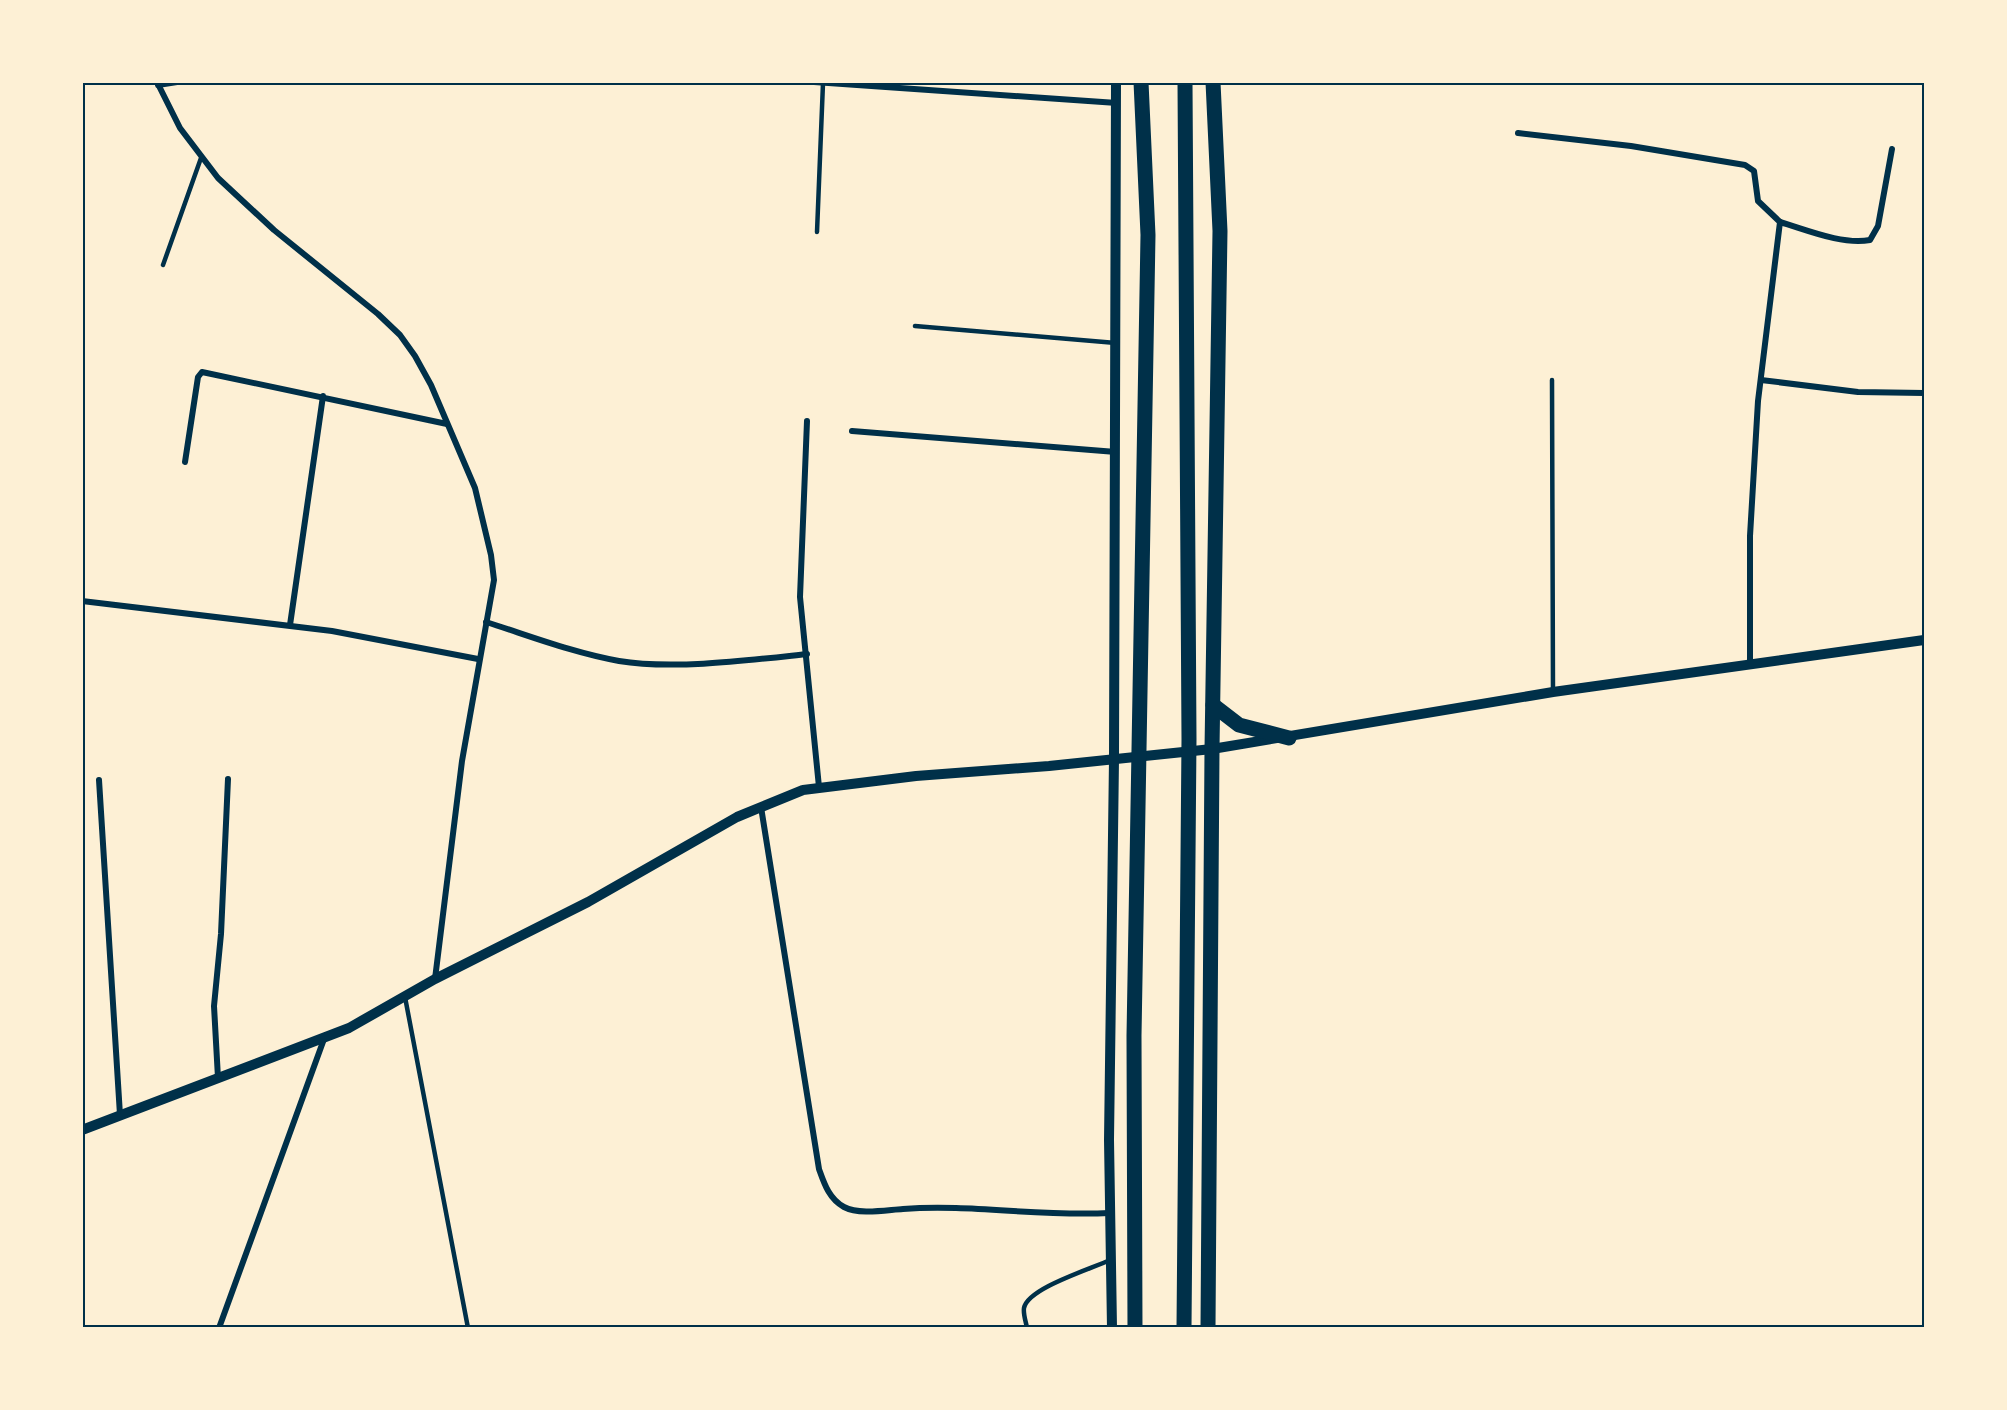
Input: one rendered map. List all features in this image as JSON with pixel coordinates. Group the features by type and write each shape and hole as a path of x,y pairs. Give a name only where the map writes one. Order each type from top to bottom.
{"main road":[{"path":"1135,1328 1134,1036 1148,235 1142,82"},
{"path":"1185,82 1188,607 1185,1328"},
{"path":"1208,1328 1212,743 1220,231 1213,82"},
{"path":"1213,705 1239,725 1289,738"}],"street":[{"path":"177,82 158,84 180,128 201,158 247,206 345,286 400,335 431,385 475,488 491,555 494,580 478,659 435,979"},
{"path":"814,82 1117,103"},
{"path":"1112,1328 1109,1213 1116,452 1116,82"},
{"path":"1518,133 1631,146 1745,165 1754,171 1756,194 1760,205 1780,222 1815,233 1861,241 1870,240 1878,226 1892,149"},
{"path":"1750,664 1750,536 1761,380 1780,222"},
{"path":"185,462 200,372 323,396 447,424"},
{"path":"1761,380 1858,392 1924,393"},
{"path":"290,625 323,396"},
{"path":"807,421 800,580 819,787"},
{"path":"852,431 1116,452"},
{"path":"82,601 290,625 370,637 478,659"},
{"path":"486,622 595,655 635,663 722,662 807,654"},
{"path":"82,1130 324,1039 435,979 588,902 737,817 787,795 819,787 1114,759 1212,743 1289,738 1553,692 1924,640"},
{"path":"218,1078 214,1006 221,934 228,779"},
{"path":"99,780 120,1115"},
{"path":"761,806 819,1169 824,1185 833,1198 844,1207 865,1210 963,1207 1036,1210 1068,1215 1109,1213"},
{"path":"219,1328 324,1039"}],"lane":[{"path":"817,232 823,83"},
{"path":"163,265 201,158"},
{"path":"915,326 1116,343"},
{"path":"1552,380 1553,692"},
{"path":"405,997 468,1328"},
{"path":"1027,1328 1024,1308 1030,1298 1042,1289 1110,1260"}]}
